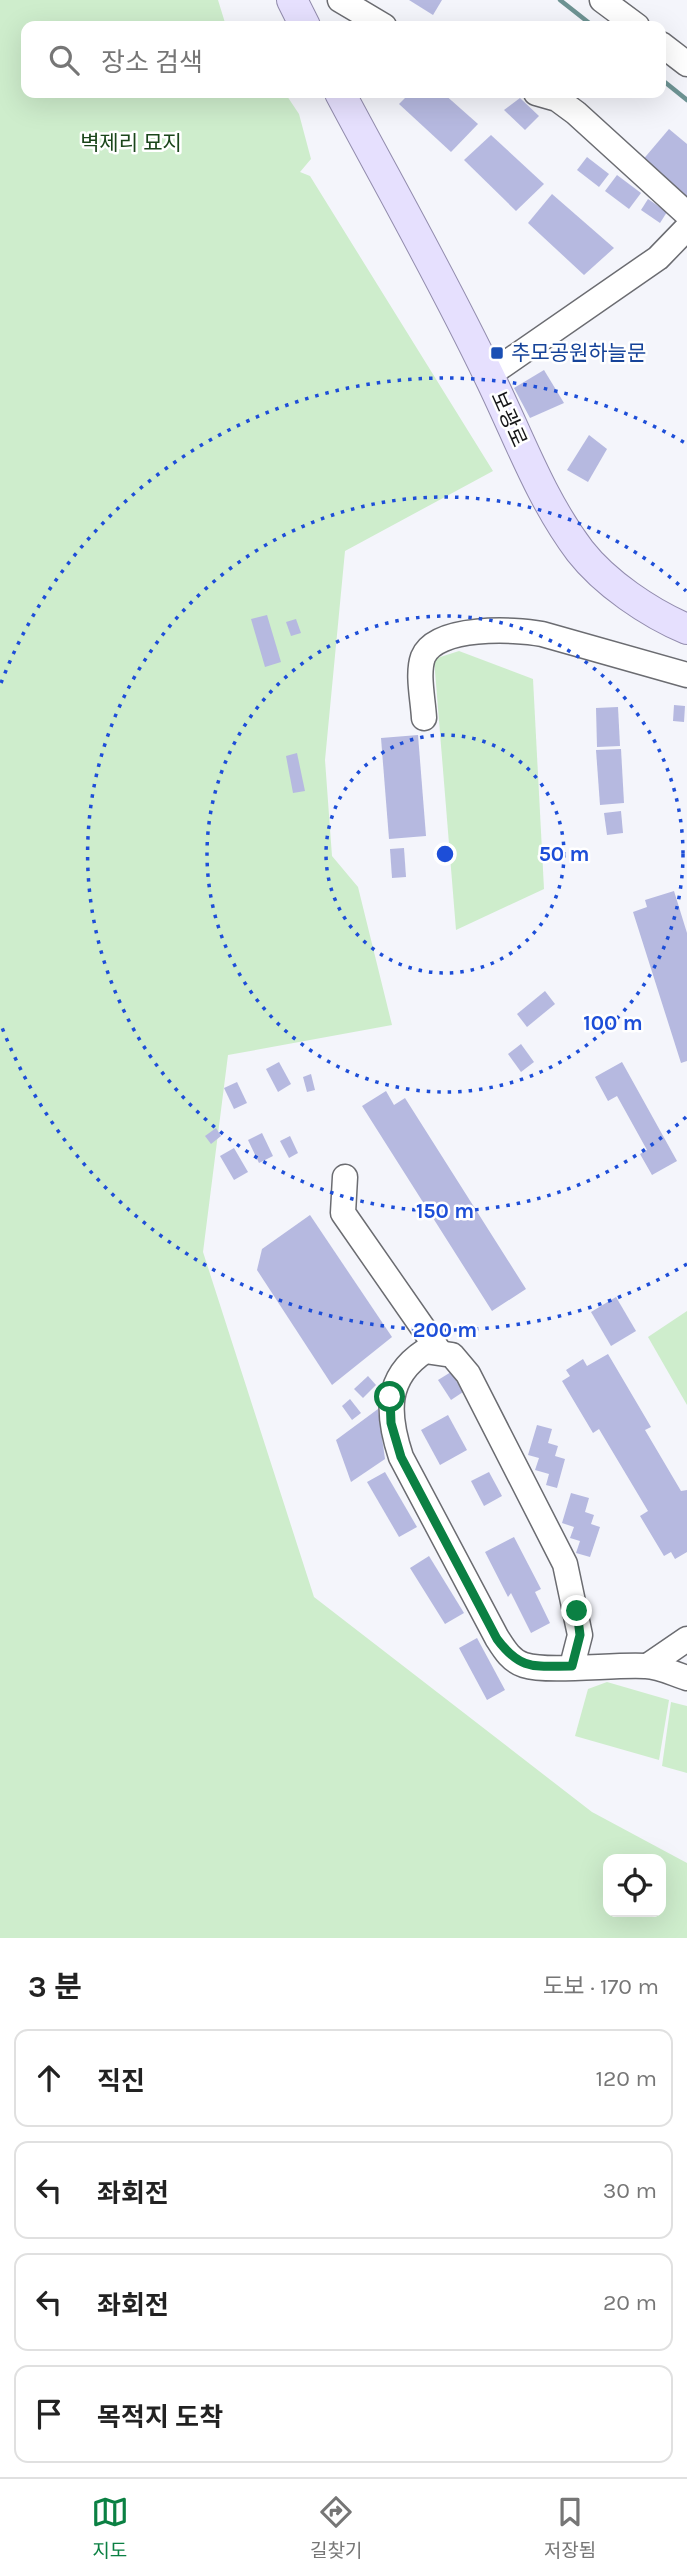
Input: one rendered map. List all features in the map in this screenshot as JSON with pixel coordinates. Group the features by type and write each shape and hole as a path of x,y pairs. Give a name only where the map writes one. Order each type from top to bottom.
{"main road":[{"path":"292,0 302,21"},
{"name":"보광로","path":"344,98 489,374 540,488 581,552 622,590 670,622 687,629"}],"street":[{"path":"340,0 376,21"},
{"path":"602,0 630,21"},
{"path":"666,48 687,64"},
{"path":"554,98 576,113 687,214"},
{"path":"489,374 658,258 687,228"},
{"path":"424,718 421,669 426,652 448,637 497,630 530,632 687,675"},
{"path":"345,1177 343,1213 439,1351"},
{"path":"572,1666 580,1635 565,1564 468,1374 452,1355 425,1351 413,1359 394,1386 390,1411 401,1457 497,1639 511,1658 522,1665 534,1666 572,1666 649,1665 687,1678"},
{"path":"649,1665 687,1639"}],"green space":[{"name":"벽제리 묘지","path":"0,0 218,0 224,21 21,21 21,98 288,98 299,114 311,159 300,172 310,176 493,471 345,551 325,760 332,856 358,887 392,1025 228,1055 203,1252 314,1597 592,1812 687,1863 687,1938 0,1938"},
{"path":"459,651 533,679 544,889 456,930 434,659"},
{"path":"687,1311 687,1405 648,1337"},
{"path":"607,1682 669,1700 659,1760 575,1736 588,1689"},
{"path":"671,1702 687,1706 687,1773 662,1766"}],"building":[{"path":"409,0 442,0 433,15"},
{"path":"405,98 449,98 478,124 451,152 399,104"},
{"path":"520,98 539,116 525,130 504,110"},
{"path":"669,129 687,144 687,202 641,162"},
{"path":"491,135 544,184 516,211 464,160"},
{"path":"587,157 609,174 599,187 577,170"},
{"path":"617,175 641,193 629,209 605,191"},
{"path":"552,194 614,248 584,275 528,223"},
{"path":"648,199 667,212 660,223 641,210"},
{"path":"544,370 564,403 530,418 514,388"},
{"path":"589,435 607,449 588,482 567,470"},
{"path":"267,615 281,662 265,667 251,619"},
{"path":"296,619 301,633 291,636 286,622"},
{"path":"674,705 685,706 684,722 673,721"},
{"path":"618,707 620,746 597,747 596,708"},
{"path":"418,735 426,836 389,839 381,738"},
{"path":"621,749 624,803 600,805 596,750"},
{"path":"297,753 305,791 293,793 286,756"},
{"path":"621,811 623,833 607,835 604,813"},
{"path":"404,848 406,877 392,878 390,849"},
{"path":"674,891 687,933 687,1061 681,1063 633,912 647,907 645,900"},
{"path":"545,991 555,1004 527,1027 517,1014"},
{"path":"521,1044 534,1062 521,1072 508,1054"},
{"path":"279,1062 291,1084 278,1092 266,1069"},
{"path":"622,1062 677,1161 652,1175 640,1154 647,1150 617,1096 608,1101 595,1077"},
{"path":"311,1074 315,1090 307,1092 303,1077"},
{"path":"237,1082 247,1103 234,1109 224,1088"},
{"path":"386,1091 394,1105 405,1098 526,1289 492,1311 362,1106"},
{"path":"216,1128 221,1136 211,1144 205,1136"},
{"path":"262,1133 273,1156 259,1163 248,1140"},
{"path":"290,1136 298,1153 289,1158 280,1141"},
{"path":"234,1148 248,1172 234,1180 220,1156"},
{"path":"310,1215 392,1337 332,1385 257,1270 262,1249"},
{"path":"616,1297 636,1331 611,1346 591,1312"},
{"path":"608,1354 651,1427 645,1430 681,1491 687,1490 687,1552 675,1559 671,1552 664,1556 640,1516 648,1511 599,1429 593,1433 562,1381 570,1376 566,1370 583,1359 587,1366"},
{"path":"451,1372 463,1392 451,1400 438,1380"},
{"path":"368,1376 376,1385 363,1398 354,1389"},
{"path":"350,1399 361,1413 352,1420 342,1406"},
{"path":"378,1409 385,1459 351,1482 336,1440"},
{"path":"448,1415 467,1450 440,1465 421,1430"},
{"path":"537,1425 552,1429 548,1443 558,1446 555,1456 565,1459 557,1488 546,1485 549,1474 535,1470 539,1458 528,1455"},
{"path":"385,1472 417,1527 399,1537 367,1482"},
{"path":"489,1472 502,1496 484,1506 471,1481"},
{"path":"571,1493 589,1498 585,1512 594,1515 591,1524 600,1527 590,1557 576,1553 580,1541 570,1538 574,1527 562,1523"},
{"path":"514,1537 541,1589 535,1592 550,1623 531,1633 511,1593 508,1597 485,1552"},
{"path":"429,1556 464,1613 445,1624 410,1568"},
{"path":"477,1638 505,1690 487,1700 459,1648"}],"waterway":[{"path":"560,0 587,21"},
{"path":"666,83 687,100"}],"place":[{"name":"추모공원하늘문","path":"497,353"}],"route":[{"path":"390,1397 391,1423 401,1457 497,1639 511,1658 522,1665 572,1666 580,1635 577,1611"}]}
